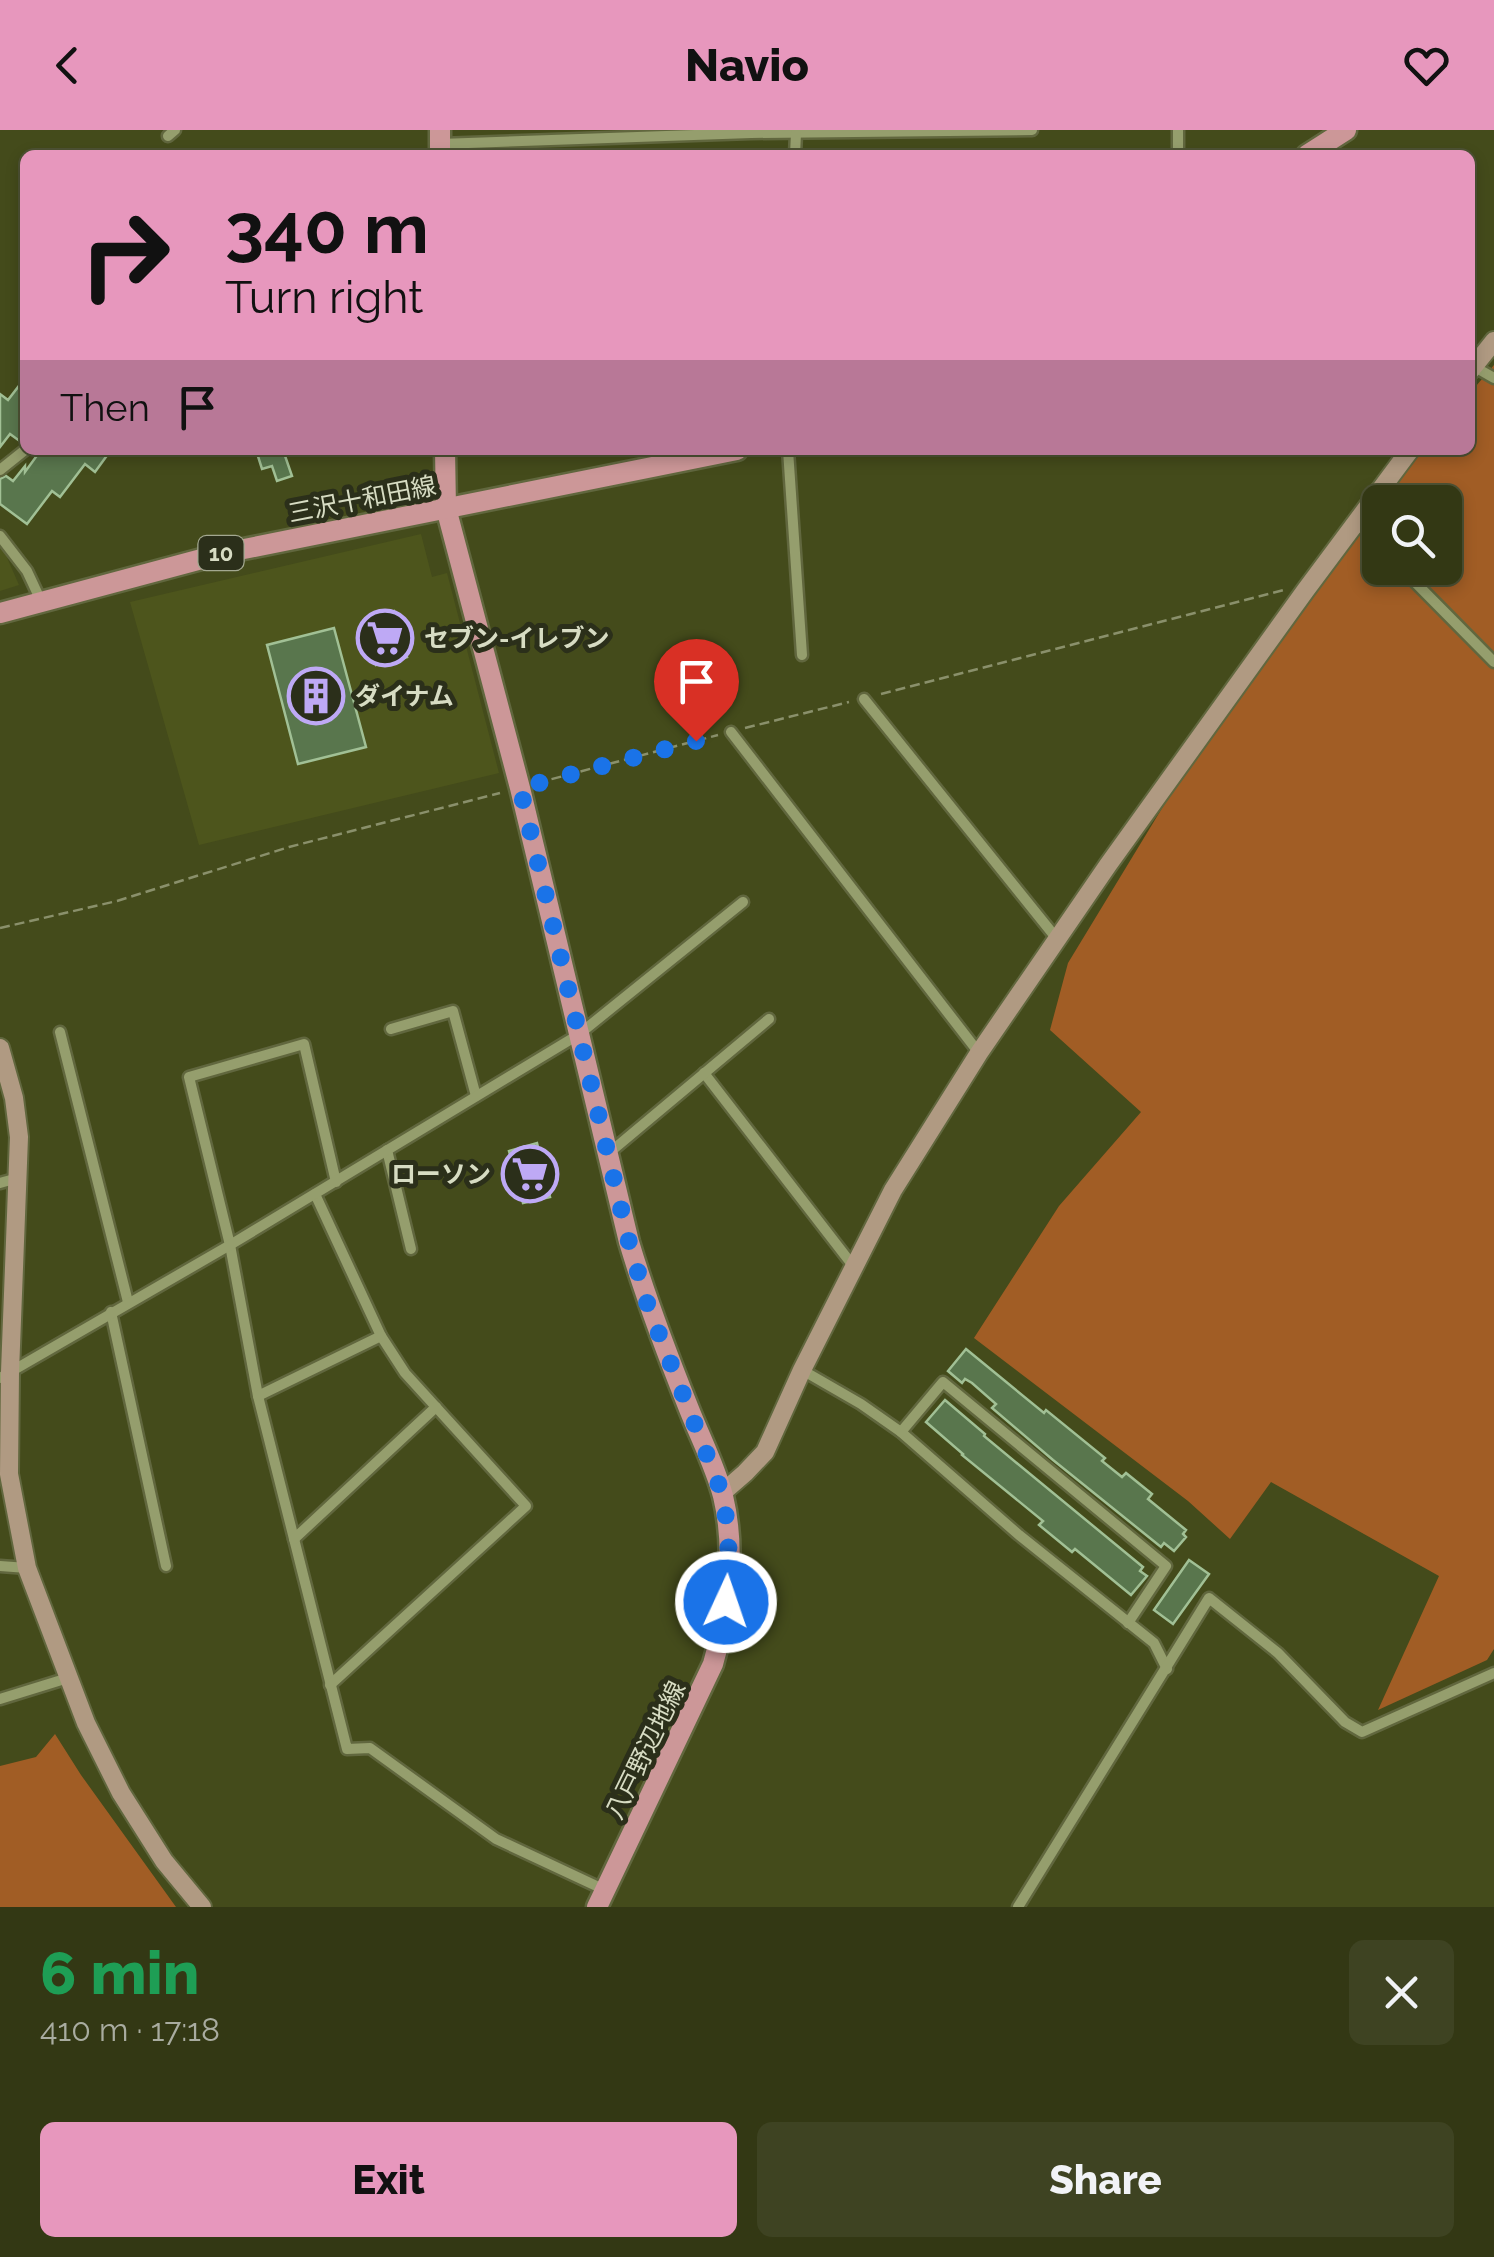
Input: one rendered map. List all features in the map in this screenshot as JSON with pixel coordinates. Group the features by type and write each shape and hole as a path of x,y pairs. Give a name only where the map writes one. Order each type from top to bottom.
{"main road":[{"path":"1318,150 1346,130"},
{"name":"八戸野辺地線","path":"445,455 446,508 520,788 629,1242 648,1306 722,1493 728,1530 729,1572 722,1632 713,1664 601,1898"},
{"name":"三沢十和田線","path":"0,613 224,552 713,455"}],"street":[{"path":"440,143 1032,130"},
{"path":"795,150 796,133"},
{"path":"1475,363 1494,341"},
{"path":"0,470 20,454"},
{"path":"788,455 802,655"},
{"path":"722,1493 765,1452 893,1190 979,1053 1311,582 1406,455"},
{"path":"1356,522 1362,528"},
{"path":"0,536 26,571 40,601"},
{"path":"1417,585 1494,662"},
{"path":"864,698 1057,939"},
{"path":"731,732 979,1053"},
{"path":"5,1374 230,1245 578,1035 743,902"},
{"path":"391,1029 453,1012 476,1096"},
{"path":"608,1154 768,1019"},
{"path":"60,1032 128,1302"},
{"path":"336,1182 304,1044 189,1077 230,1245 258,1396 346,1749 370,1748 496,1840 601,1898"},
{"path":"0,1048 14,1098 9,1125 5,1374 10,1474 27,1568 86,1722 121,1793 164,1862 202,1907"},
{"path":"704,1073 854,1267"},
{"path":"387,1150 411,1250"},
{"path":"315,1194 381,1336 405,1374 526,1506 330,1685"},
{"path":"111,1312 166,1566"},
{"path":"258,1396 381,1336"},
{"path":"802,1370 862,1404 901,1432 1019,1535 1154,1643 1167,1669"},
{"path":"901,1432 943,1382 1166,1566 1128,1623"},
{"path":"294,1539 436,1408"},
{"path":"0,1566 27,1568"},
{"path":"1018,1907 1209,1598 1278,1653 1345,1722 1362,1732 1494,1673"},
{"path":"0,1699 68,1678"}],"path":[{"path":"0,928 117,901 289,848 1311,582"}],"shaded area":[{"path":"1494,365 1494,1649 1487,1660 1378,1710 1439,1576 1271,1482 1230,1539 1188,1501 974,1338 1059,1206 1141,1112 1050,1030 1068,963 1184,772 1362,524 1362,585 1462,585 1462,485 1390,485 1417,455 1475,455 1475,387"},
{"path":"421,534 432,577 447,573 499,773 199,845 130,602"},
{"path":"0,547 19,585 0,591"},
{"path":"55,1734 176,1907 0,1907 0,1766 36,1757"}],"building":[{"path":"20,384 20,441 10,434 0,447 0,394 8,400"},
{"path":"37,455 107,455 95,472 85,464 60,497 52,491 27,524 0,504 0,479 6,476 13,481 25,466 25,472"},
{"path":"258,455 285,455 292,476 277,481 272,466 262,469"},
{"name":"セブン-イレブン","path":"394,611 407,657 376,665 364,620"},
{"name":"ダイナム","path":"334,628 366,747 298,764 267,645"},
{"name":"ローソン","path":"537,1143 550,1197 523,1203 509,1151"},
{"path":"966,1349 1105,1458 1102,1461 1122,1477 1126,1473 1152,1494 1148,1499 1186,1530 1186,1537 1174,1551 1164,1543 1161,1547 1053,1460 992,1408 996,1404 972,1383 965,1379 962,1383 948,1371"},
{"path":"945,1400 1143,1567 1140,1571 1147,1576 1131,1595 1039,1525 1043,1521 926,1422"},
{"path":"1189,1560 1209,1574 1173,1624 1154,1610"}],"place":[{"name":"セブン-イレブン","path":"385,638"},
{"name":"ダイナム","path":"316,696"},
{"name":"ローソン","path":"530,1174"}],"route":[{"path":"696,741 520,788 629,1242 648,1306 722,1493 728,1530 726,1602"}]}
